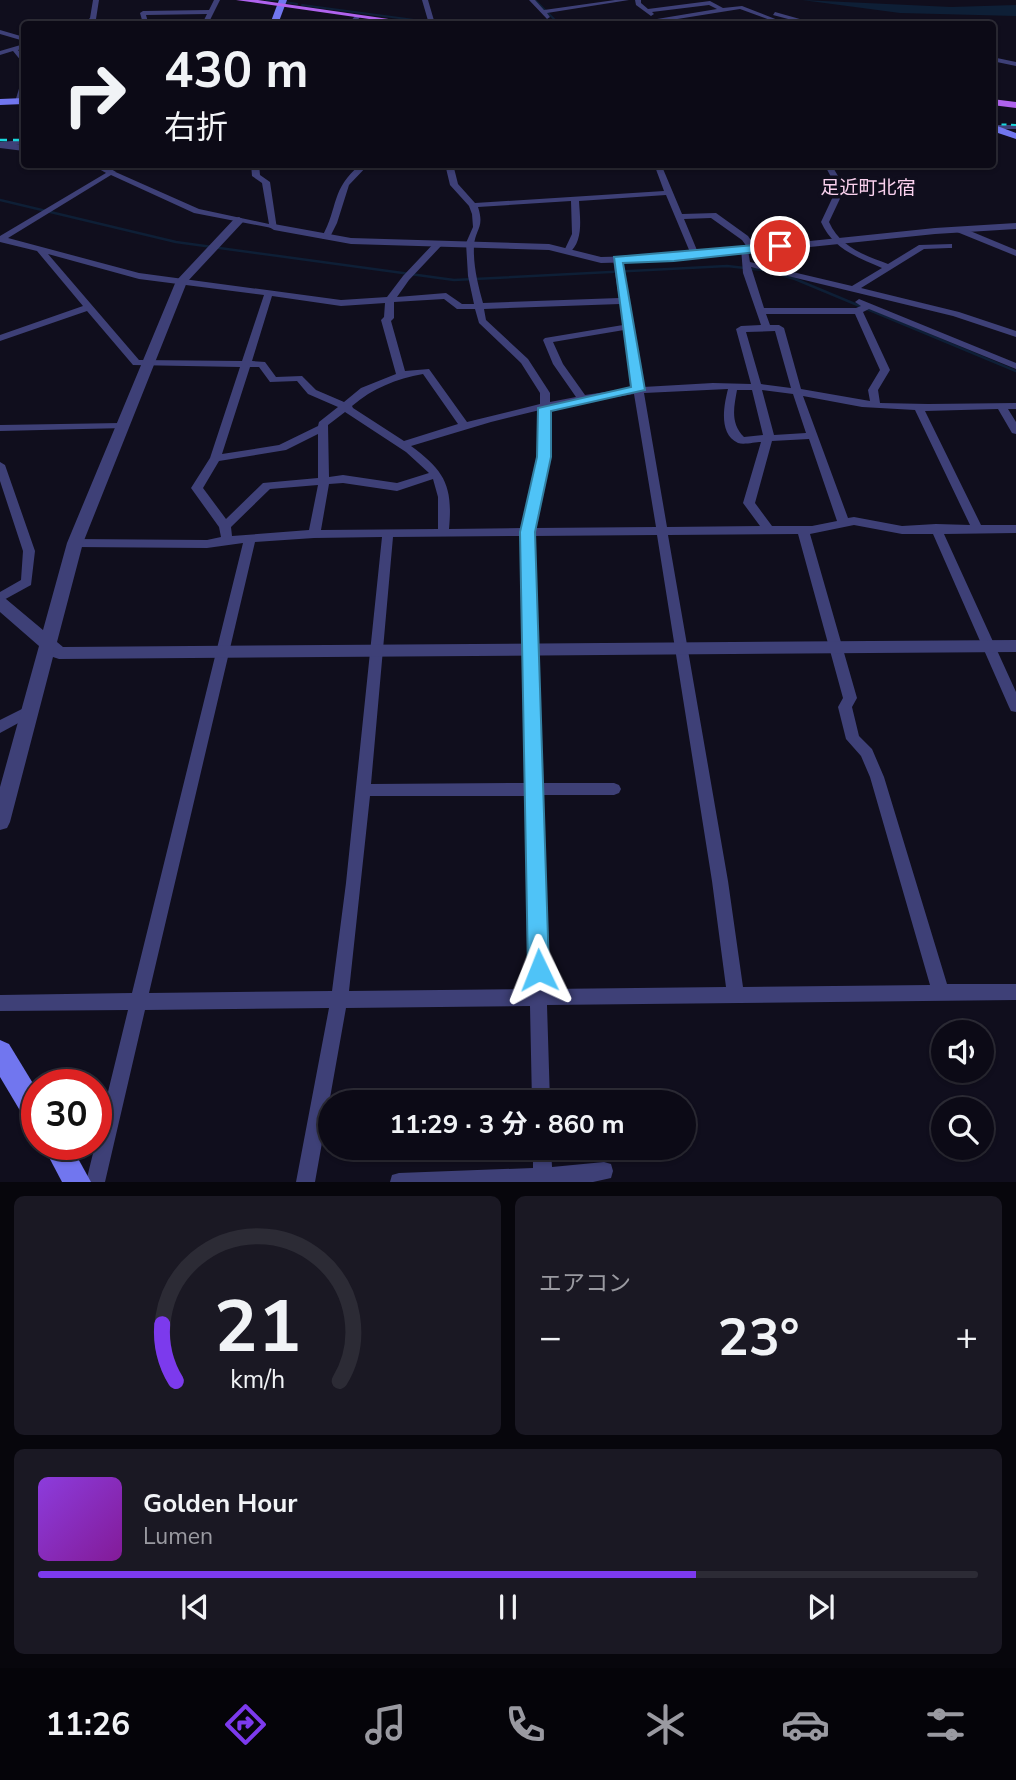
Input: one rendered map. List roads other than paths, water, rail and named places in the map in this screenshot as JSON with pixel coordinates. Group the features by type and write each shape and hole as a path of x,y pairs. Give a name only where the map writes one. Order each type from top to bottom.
{"main road":[{"path":"240,0 282,3 396,21"},
{"path":"275,21 282,3"},
{"path":"0,102 21,101"},
{"path":"996,103 1016,106"},
{"path":"996,128 1016,136"},
{"path":"0,1053 21,1088"},
{"path":"65,1160 78,1181"}],"street":[{"path":"89,21 96,0"},
{"path":"206,21 217,0"},
{"path":"425,0 431,21"},
{"path":"532,0 551,21"},
{"path":"562,0 575,21"},
{"path":"543,12 626,0"},
{"path":"638,0 638,4 659,20"},
{"path":"735,0 802,21"},
{"path":"646,11 710,4 722,10"},
{"path":"631,21 659,20 740,7 776,21"},
{"path":"145,21 141,10 211,12"},
{"path":"354,21 358,16"},
{"path":"0,32 21,38"},
{"path":"0,53 21,47"},
{"path":"14,48 21,57"},
{"path":"996,60 1016,64"},
{"path":"996,127 1016,127"},
{"path":"0,145 21,142"},
{"path":"0,145 21,148"},
{"path":"102,168 197,211 274,227 369,243 530,246 568,251 619,268 695,255 1016,226"},
{"path":"255,168 256,176 266,182 274,227"},
{"path":"326,237 339,211 340,198 348,179 361,168"},
{"path":"450,168 454,185 473,205 477,227 471,246 482,321 525,361 545,393 544,457 527,532 541,1090"},
{"path":"659,168 695,255"},
{"path":"829,168 841,188 825,222 835,241 888,267"},
{"path":"0,239 110,172"},
{"path":"473,205 668,192"},
{"path":"568,251 576,234 575,198"},
{"path":"679,217 713,215 720,224 746,236 747,273 766,328"},
{"path":"0,822 75,543 121,426 182,281 239,220"},
{"path":"960,230 1016,253"},
{"path":"0,239 139,276 341,303 446,296 460,307 623,301"},
{"path":"401,374 386,320 390,300 405,278 439,243"},
{"path":"855,288 922,247 949,246"},
{"path":"41,250 87,309 135,363 262,365 273,380 299,378 312,392 347,408 402,445 437,474 446,499 443,534"},
{"path":"748,264 956,314 1016,334"},
{"path":"619,268 720,881 734,993"},
{"path":"227,540 225,526 197,488 215,458 248,364 269,293"},
{"path":"761,311 862,306 1016,366"},
{"path":"862,306 884,370 873,390 875,403"},
{"path":"0,338 87,309"},
{"path":"583,401 570,377 551,356 548,340 628,327"},
{"path":"769,530 749,503 768,440 741,329 779,328 797,392 843,521"},
{"path":"525,361 551,356"},
{"path":"314,534 324,480 323,424 347,408 365,390 401,374 426,370 464,425"},
{"path":"733,387 727,419 734,434 741,440 813,436"},
{"path":"402,445 464,425 638,390 757,387 875,403 1016,406"},
{"path":"918,406 977,529"},
{"path":"1001,406 1016,431"},
{"path":"0,428 121,426"},
{"path":"215,458 282,448 323,427"},
{"path":"0,465 3,490 29,551 27,582 0,601 59,653 1016,646"},
{"path":"225,526 267,486 324,480 397,487 437,474"},
{"path":"75,543 207,544 227,540 249,541 314,534 803,530 843,521 892,530 1016,529"},
{"path":"936,528 1016,707"},
{"path":"803,530 850,698 845,706 853,739 867,753 877,777 941,993"},
{"path":"305,1181 339,998 362,790 373,650 388,534"},
{"path":"95,1181 249,541"},
{"path":"0,727 30,710"},
{"path":"362,790 614,789"},
{"path":"0,1003 1016,992"},
{"path":"542,1160 542,1177"},
{"path":"398,1181 542,1177 604,1171"}],"water":[{"path":"802,0 951,7 1016,5 1016,16 900,13"}],"waterway":[{"path":"266,0 279,0"},
{"path":"535,0 556,21"},
{"path":"285,2 297,4"},
{"path":"302,5 422,21"},
{"path":"0,200 176,242 454,280 727,266 763,270 795,279 1016,371"}],"railway":[{"path":"996,124 1016,125"},
{"path":"0,140 21,140"}],"district":[{"name":"足近町北宿","path":"868,187"}]}
